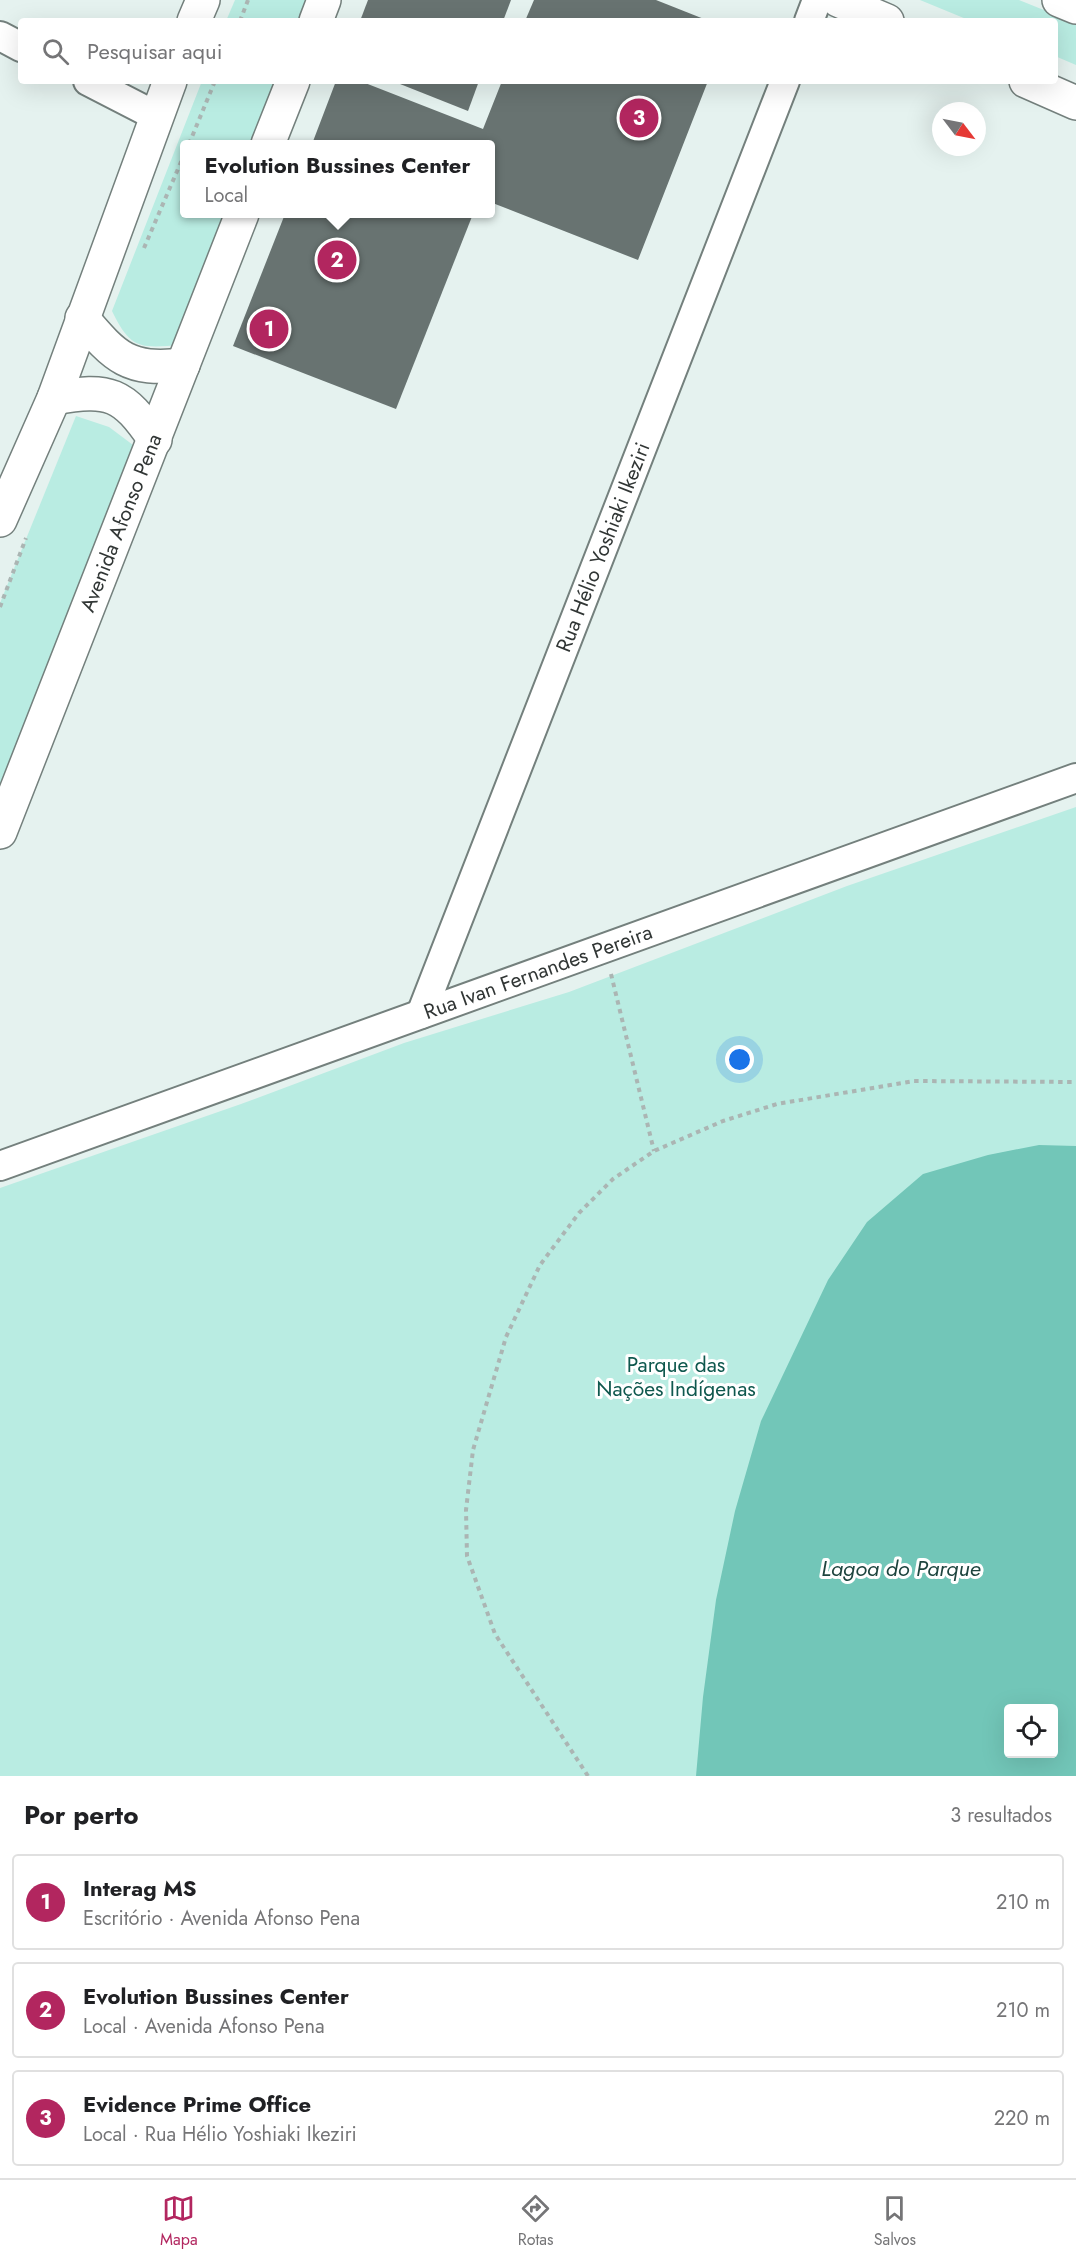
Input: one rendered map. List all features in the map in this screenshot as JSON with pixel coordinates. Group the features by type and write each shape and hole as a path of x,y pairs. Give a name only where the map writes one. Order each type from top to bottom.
{"main road":[{"path":"196,18 203,0"},
{"path":"317,18 324,0"},
{"path":"838,0 880,18"},
{"path":"1059,0 1076,7"},
{"path":"0,520 54,398 169,84"},
{"path":"270,140 292,84"},
{"path":"1033,84 1076,103"},
{"name":"Avenida Afonso Pena","path":"0,832 240,218"},
{"path":"82,318 104,343 134,363 154,368 183,365"},
{"path":"54,398 82,393 111,396 129,404 155,440"}],"street":[{"path":"810,18 817,0"},
{"path":"0,36 18,45"},
{"path":"94,84 156,116"},
{"name":"Rua Hélio Yoshiaki Ikeziri","path":"421,1014 784,84"},
{"name":"Rua Ivan Fernandes Pereira","path":"0,1166 1076,778"}],"path":[{"path":"241,18 248,0"},
{"path":"191,140 214,84"},
{"path":"604,947 654,1151"},
{"path":"588,1776 495,1634 467,1556 466,1510 473,1450 506,1336 540,1265 579,1213 614,1179 654,1151 723,1121 777,1104 914,1081 1076,1082"}],"green space":[{"path":"235,0 321,0 313,18 227,18"},
{"path":"920,0 1019,0 1076,23 1076,65 1058,57 1058,18 964,18"},
{"path":"201,84 287,84 264,140 180,140 180,218 232,218 181,345 146,346 138,344 125,333 112,311"},
{"path":"76,416 109,427 137,448 0,795 0,603"},
{"name":"Parque das Nações Indígenas","path":"1076,807 1076,1776 0,1776 0,1188 241,1104 404,1043 569,992 847,886"}],"water":[{"name":"Lagoa do Parque","path":"1039,1145 1076,1146 1076,1776 696,1776 703,1697 716,1600 735,1511 761,1421 828,1280 867,1222 923,1174 988,1155"}],"building":[{"path":"368,0 511,0 504,18 361,18"},
{"path":"534,0 656,0 701,18 526,18"},
{"path":"335,84 368,84 483,129 501,84 707,84 638,260 495,204 495,140 314,140"},
{"path":"400,84 478,84 468,111"},
{"path":"283,218 471,218 396,409 233,346"}],"place":[{"name":"Evidence Prime Office","path":"639,118"},
{"name":"Evolution Bussines Center","path":"337,260"},
{"name":"Interag MS","path":"269,329"}]}
